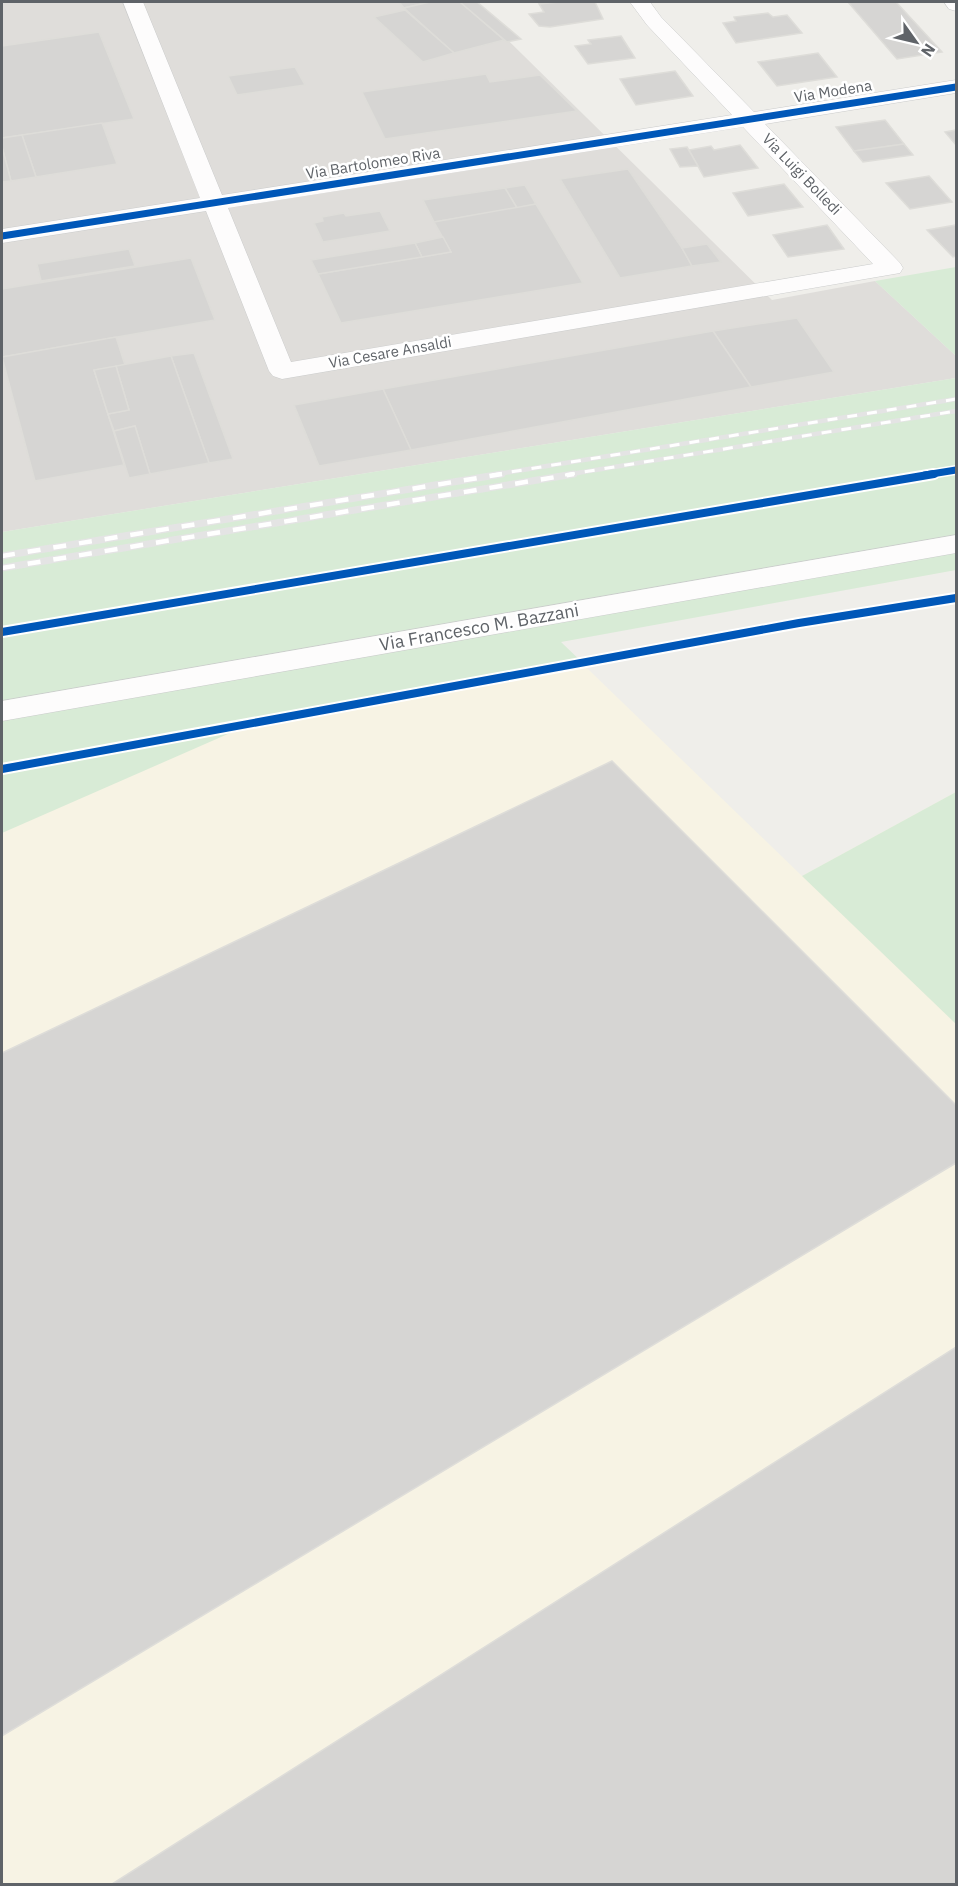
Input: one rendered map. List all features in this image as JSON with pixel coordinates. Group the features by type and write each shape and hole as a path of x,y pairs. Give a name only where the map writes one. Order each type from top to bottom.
{"street":[{"name":"Via Cesare Ansaldi","path":"133,2 212,203 282,370 891,268"},
{"name":"Via Luigi Bolledi","path":"640,2 654,21 891,268"},
{"name":"Via Modena","path":"749,119 957,87"},
{"name":"Via Bartolomeo Riva","path":"2,236 749,119"},
{"name":"Via Francesco M. Bazzani","path":"2,711 957,544"}],"shaded area":[{"path":"2,2 469,2 772,300 875,281 956,356 956,378 2,532"},
{"path":"560,642 802,876 956,792 956,1884 2,1884 2,743"}],"green space":[{"path":"956,267 956,356 875,281"},
{"path":"956,378 956,570 561,642 586,666 253,723 2,833 2,532"},
{"path":"956,792 956,1024 802,876"}],"building":[{"path":"399,2 430,2 404,8"},
{"path":"430,2 460,2 504,40 454,53 404,8"},
{"path":"460,2 477,2 521,39 507,42"},
{"path":"595,2 603,19 550,27 539,26 529,14 544,12 539,4"},
{"path":"848,2 896,2 942,52 897,59"},
{"path":"405,10 454,53 423,62 374,17"},
{"path":"768,13 773,17 787,15 802,33 736,43 723,23 736,21 734,17"},
{"path":"99,32 134,119 2,138 2,46"},
{"path":"621,36 635,58 588,64 575,46 591,44 588,40"},
{"path":"818,53 837,77 777,86 758,62"},
{"path":"295,67 305,85 237,95 228,76"},
{"path":"675,71 693,96 636,105 620,79"},
{"path":"486,74 490,82 540,75 577,111 385,139 362,92"},
{"path":"885,120 904,144 854,151 836,127"},
{"path":"102,123 117,164 36,177 22,135"},
{"path":"956,130 956,145 945,132"},
{"path":"22,135 36,177 11,181 2,147 2,138"},
{"path":"904,144 913,155 863,162 854,151"},
{"path":"740,145 758,168 704,177 689,150 711,146 714,150"},
{"path":"2,147 11,181 2,182"},
{"path":"687,147 698,166 680,167 670,149"},
{"path":"628,169 692,266 620,278 560,179"},
{"path":"929,176 952,202 910,209 886,183"},
{"path":"784,184 803,207 748,216 733,193"},
{"path":"525,185 536,204 517,208 505,188"},
{"path":"505,188 517,208 434,222 423,200"},
{"path":"536,204 583,283 341,323 318,274 451,252 434,222"},
{"path":"380,211 390,231 323,242 314,223 323,221 322,217 344,213 346,216"},
{"path":"827,225 844,249 788,257 773,235"},
{"path":"956,225 956,256 953,257 927,230"},
{"path":"443,237 451,252 422,257 415,243"},
{"path":"415,243 422,257 318,274 311,260"},
{"path":"707,244 721,262 692,266 682,248"},
{"path":"129,249 135,266 41,281 37,264"},
{"path":"191,258 215,320 2,357 2,289"},
{"path":"797,318 834,372 751,387 713,331"},
{"path":"713,331 751,387 411,450 383,389"},
{"path":"116,337 125,365 94,370 124,465 35,481 2,357"},
{"path":"194,353 233,459 209,463 171,356"},
{"path":"171,356 209,463 150,474 135,426 114,431 108,414 129,410 116,366"},
{"path":"116,366 129,410 108,414 94,370"},
{"path":"383,389 411,450 319,466 294,405"},
{"path":"135,426 150,474 129,478 114,431"},
{"path":"612,761 956,1105 956,1163 2,1736 2,1053"},
{"path":"956,1347 956,1884 112,1884"}],"railway":[{"path":"492,475 956,399"},
{"path":"565,475 956,411"},
{"path":"2,556 502,474"},
{"path":"2,568 574,474"}],"cycle path":[{"path":"2,236 956,87"},
{"path":"2,632 956,470"},
{"path":"2,769 799,623 956,598"}]}
